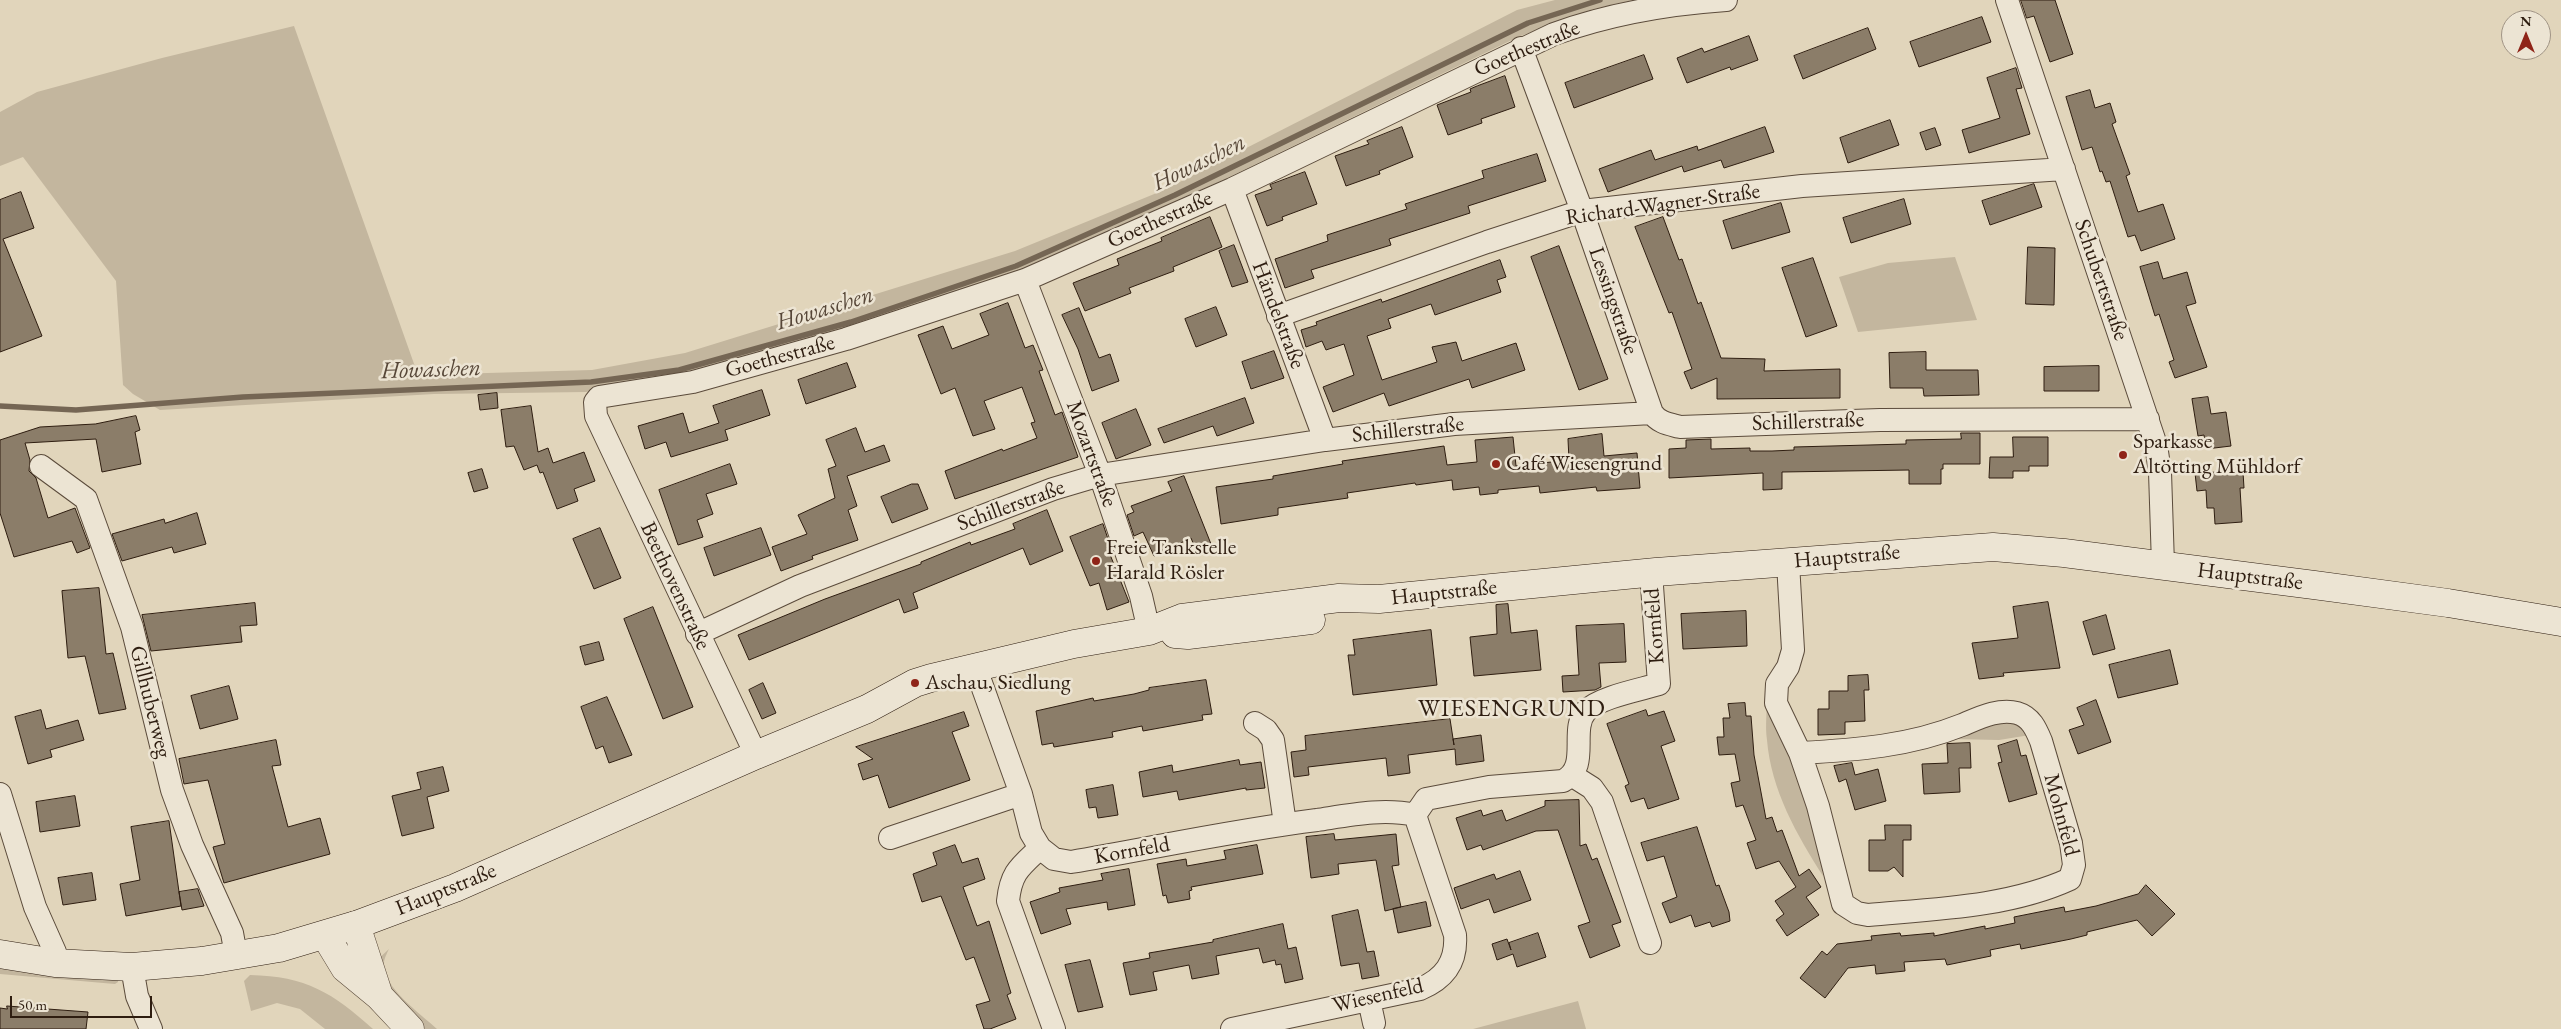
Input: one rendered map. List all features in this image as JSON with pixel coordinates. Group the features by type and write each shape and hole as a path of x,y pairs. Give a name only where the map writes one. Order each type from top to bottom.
{"main road":[{"name":"Hauptstraße","path":"0,954 55,963 132,967 171,965 278,948 325,935 356,925 496,870 756,755 868,709 937,693 963,679 976,669 1064,646 1149,631 1182,618 1220,612 1339,598 1379,599 1651,572 1788,563 1896,552 1993,547 2055,552 2314,585 2448,603 2561,622"},
{"path":"356,925 379,996"},
{"path":"325,935 345,968 379,996 410,1029"}],"street":[{"name":"Goethestraße","path":"596,416 595,402 600,396 692,382 846,339 1025,280 1232,189 1521,48 1577,26 1661,7 1726,0"},
{"name":"Schubertstraße","path":"2007,0 2148,419 2160,472 2163,566"},
{"name":"Lessingstraße","path":"1521,48 1582,211 1652,413"},
{"name":"Richard-Wagner-Straße","path":"1278,316 1487,242 1582,211 1802,186 2064,169"},
{"name":"Händelstraße","path":"1232,189 1325,440"},
{"name":"Mozartstraße","path":"1025,280 1100,475 1141,596 1149,631"},
{"name":"Schillerstraße","path":"697,634 800,586 1053,489 1100,475 1325,440 1454,424 1652,413 1656,419 1666,424 1680,427 1880,420 2148,419"},
{"name":"Beethovenstraße","path":"596,416 697,634 756,755"},
{"name":"Gillhuberweg","path":"41,466 86,499 132,626 172,790 192,845 232,934 236,955"},
{"name":"Mohnfeld","path":"1788,563 1793,650 1788,667 1777,684 1776,702 1800,753 1818,806 1839,895 1843,904 1857,913 1868,915 1955,907 2047,889 2070,879 2074,865 2071,843 2041,741 2036,728 2019,713 2001,711 1934,736 1872,748 1800,753"},
{"name":"Kornfeld","path":"1573,776 1576,767 1581,719 1586,711 1596,704 1659,684 1651,572"},
{"path":"976,669 1021,794 1031,833 1040,848 1015,871 1010,884 1008,901 1054,1029"},
{"path":"1255,723 1266,730 1273,740 1285,824"},
{"path":"1415,816 1426,799 1489,787 1563,781 1573,776 1592,788 1602,802 1650,943"},
{"path":"0,794 35,907 55,952 55,963"},
{"path":"890,838 1021,794"},
{"name":"Kornfeld","path":"1040,848 1054,859 1070,862 1285,824 1377,812 1398,812 1415,816"},
{"name":"Wiesenfeld","path":"1232,1029 1369,1000 1432,984 1449,967 1456,947 1452,922 1415,816"},
{"path":"132,967 137,996 151,1029"},
{"path":"1369,1000 1374,1023"}],"shaded area":[{"path":"1555,0 1633,0 1590,10 1518,37 1227,178 1021,273 847,330 683,377 586,392 434,394 160,410 133,394 123,385 116,281 23,157 0,166 0,112 37,92 162,58 294,26 418,375 592,370 685,353 1015,251 1164,190 1517,10"},
{"path":"1955,257 1977,320 1858,332 1839,277 1888,263"},
{"path":"1767,698 1786,741 1809,807 1823,876 1795,828 1774,777 1769,759 1766,735"},
{"path":"1998,721 2017,723 2030,735 1999,740 1952,739"},
{"path":"389,949 384,963 389,981 413,1008 437,1029 425,1029 392,998 375,962"},
{"path":"0,964 118,978 118,982 115,984 0,974"},
{"path":"250,975 287,979 318,989 359,1016 373,1029 325,1029 300,1009 277,1003 251,1011 244,981"},
{"path":"1578,1001 1586,1029 1473,1029"}],"building":[{"path":"2021,0 2055,0 2073,54 2050,62 2034,16 2027,18"},
{"path":"1982,17 1991,42 1919,67 1910,42"},
{"path":"1868,28 1876,49 1803,79 1794,56"},
{"path":"1749,36 1758,60 1731,70 1730,67 1687,83 1677,58 1702,48 1704,52"},
{"path":"1644,55 1653,79 1574,108 1565,83"},
{"path":"2016,68 2022,88 2016,89 2030,134 1969,153 1962,130 2000,118 1987,78"},
{"path":"1505,76 1515,107 1481,119 1482,123 1448,135 1437,105 1471,92 1470,89 1477,86"},
{"path":"2090,90 2095,108 2110,103 2116,122 2112,124 2130,174 2126,176 2138,212 2163,204 2175,239 2141,251 2135,235 2128,237 2110,181 2106,182 2102,171 2100,172 2092,147 2082,150 2066,97"},
{"path":"1890,120 1899,145 1848,163 1840,138"},
{"path":"1402,127 1413,157 1379,171 1380,174 1346,186 1335,156 1369,144 1367,141"},
{"path":"1765,127 1774,152 1724,168 1721,160 1684,172 1682,166 1608,192 1599,169 1651,150 1655,160 1697,146 1698,150"},
{"path":"1935,128 1941,145 1926,150 1920,133"},
{"path":"1537,154 1546,181 1468,206 1470,213 1389,239 1391,245 1311,270 1314,278 1285,288 1275,259 1328,241 1327,235 1407,209 1405,204 1484,178 1482,171"},
{"path":"1305,172 1317,204 1282,217 1283,220 1267,226 1255,195 1272,189 1270,185"},
{"path":"2034,184 2042,207 1990,225 1982,201"},
{"path":"21,192 34,228 3,239 42,336 0,352 0,200"},
{"path":"1904,199 1911,224 1851,243 1843,218"},
{"path":"1781,203 1790,232 1732,249 1723,221"},
{"path":"1210,217 1222,247 1173,267 1174,271 1129,288 1131,293 1085,311 1073,283 1119,265 1117,259 1162,241 1161,238"},
{"path":"1663,217 1679,260 1682,259 1698,304 1701,302 1721,358 1765,359 1764,371 1840,369 1840,398 1717,399 1717,378 1691,389 1684,372 1692,369 1672,312 1669,313 1635,227"},
{"path":"1234,245 1248,282 1232,287 1219,251"},
{"path":"1559,246 1608,379 1579,390 1531,257"},
{"path":"2028,247 2055,248 2054,305 2026,304"},
{"path":"1813,258 1837,326 1806,337 1782,268"},
{"path":"1500,260 1506,277 1497,280 1501,292 1435,315 1431,304 1388,319 1391,328 1367,336 1382,380 1437,362 1432,347 1456,342 1462,361 1516,343 1525,370 1472,388 1469,379 1389,406 1384,393 1333,412 1323,387 1354,375 1344,344 1326,350 1322,341 1306,347 1301,330 1317,325 1316,322 1381,299 1382,302"},
{"path":"2158,262 2163,279 2187,272 2196,303 2186,306 2207,367 2175,378 2169,362 2174,360 2159,314 2155,316 2140,267"},
{"path":"1008,303 1025,348 1033,345 1043,370 1039,371 1055,415 1062,412 1078,457 955,499 945,471 1037,438 1031,423 1035,422 1022,387 984,401 995,429 973,436 955,388 941,394 918,335 943,326 952,349 989,335 980,314"},
{"path":"1216,307 1227,335 1196,347 1185,319"},
{"path":"1079,308 1099,358 1110,354 1119,381 1092,391 1078,349 1062,315"},
{"path":"1274,351 1284,378 1251,389 1242,362"},
{"path":"1926,352 1926,370 1978,370 1979,395 1924,396 1923,388 1890,388 1889,353"},
{"path":"847,363 856,387 806,404 798,380"},
{"path":"2099,366 2099,391 2044,391 2044,367"},
{"path":"762,390 770,415 725,430 728,440 671,457 666,442 645,449 638,426 683,413 689,433 719,423 713,406"},
{"path":"497,393 498,408 480,410 478,395"},
{"path":"2208,397 2211,414 2226,412 2231,446 2206,449 2204,435 2198,436 2192,399"},
{"path":"1245,398 1254,423 1217,436 1213,426 1164,443 1158,429"},
{"path":"531,406 538,452 548,448 553,463 584,452 595,481 574,489 578,501 557,509 543,472 540,473 537,465 524,470 514,446 506,447 501,410"},
{"path":"1136,409 1151,445 1116,459 1102,423"},
{"path":"136,416 140,430 135,432 141,464 102,472 96,439 25,443 30,460 29,471 36,478 48,518 75,508 90,548 77,553 72,541 14,557 0,513 0,440 40,427 95,424"},
{"path":"856,428 865,452 884,445 890,461 847,476 857,506 848,510 858,540 812,556 813,559 781,571 772,547 807,534 798,515 835,498 828,469 836,466 826,440"},
{"path":"1961,433 1980,433 1980,464 1943,464 1941,484 1909,484 1909,470 1782,472 1782,489 1763,490 1763,473 1669,478 1669,449 1686,448 1686,440 1711,439 1711,449 1750,448 1750,451 1772,451 1794,450 1794,447 1906,444 1906,440 1961,439"},
{"path":"1602,434 1604,456 1637,453 1640,488 1597,491 1596,487 1540,493 1539,486 1498,490 1498,493 1480,495 1479,487 1453,490 1452,480 1416,485 1415,483 1347,493 1348,498 1278,508 1278,515 1221,524 1216,487 1273,479 1273,476 1343,464 1342,461 1444,446 1447,465 1477,462 1475,440 1513,437 1516,466 1569,460 1568,439"},
{"path":"2013,437 2048,437 2048,466 2029,466 2029,471 2013,471 2013,478 1989,478 1990,457 2013,457"},
{"path":"730,464 737,484 706,494 713,514 697,520 703,537 678,545 659,490"},
{"path":"482,469 488,488 474,492 468,473"},
{"path":"2243,472 2244,488 2240,488 2242,522 2215,524 2214,508 2207,508 2206,490 2197,491 2195,473"},
{"path":"1184,476 1213,549 1198,555 1191,538 1154,556 1143,532 1134,536 1127,515 1134,512 1131,506 1172,491 1168,482"},
{"path":"912,484 918,484 928,509 892,523 881,497"},
{"path":"1047,510 1063,551 1030,565 1023,548 913,593 918,608 904,613 899,599 749,660 738,635 825,599 921,564 921,562 970,542 971,545 1015,529 1013,524"},
{"path":"197,513 206,544 174,553 172,547 122,561 112,534 164,519 165,523"},
{"name":"Freie Tankstelle Harald Rösler","path":"1103,524 1110,545 1107,547 1129,602 1107,610 1099,583 1090,586 1070,537"},
{"path":"600,528 621,578 594,589 573,539"},
{"path":"761,528 771,555 714,576 704,548"},
{"path":"99,588 106,654 113,653 126,709 99,714 85,656 68,658 62,591"},
{"path":"2048,602 2060,668 2003,673 2004,676 1979,679 1972,643 2018,638 2013,607"},
{"path":"255,603 257,625 240,626 242,642 151,651 142,615"},
{"path":"1508,604 1511,633 1537,630 1541,670 1474,676 1470,637 1497,634 1496,605"},
{"path":"653,607 693,707 663,719 624,619"},
{"path":"1746,611 1747,646 1683,649 1681,614"},
{"path":"2106,615 2115,649 2093,655 2083,622"},
{"path":"1624,624 1626,662 1599,663 1601,687 1595,690 1563,692 1562,676 1579,675 1576,626"},
{"path":"1431,630 1437,685 1353,695 1348,655 1355,655 1353,640"},
{"path":"599,642 604,660 585,665 580,647"},
{"path":"2170,650 2178,684 2118,698 2109,665"},
{"path":"1868,675 1869,690 1864,690 1865,721 1845,722 1845,734 1818,735 1818,709 1829,709 1829,691 1848,691 1848,676"},
{"path":"1206,680 1212,714 1202,715 1203,720 1143,731 1142,726 1112,732 1113,737 1054,747 1053,743 1042,745 1036,711 1093,698 1094,701 1134,694 1149,690 1149,688"},
{"path":"763,683 776,713 762,719 749,690"},
{"path":"229,686 238,719 200,729 191,696"},
{"path":"607,697 632,755 609,763 603,746 596,749 581,707"},
{"path":"2096,700 2111,742 2078,754 2069,730 2084,725 2077,708"},
{"path":"1745,703 1746,716 1751,716 1754,755 1766,819 1772,817 1777,832 1782,830 1799,876 1809,869 1821,887 1806,897 1819,915 1787,936 1776,920 1784,914 1775,901 1796,887 1779,861 1756,869 1747,843 1756,840 1743,805 1736,807 1731,783 1740,781 1735,754 1719,755 1717,737 1724,737 1723,718 1730,718 1728,704"},
{"path":"41,710 46,729 78,720 84,740 50,750 52,757 28,764 15,717"},
{"path":"1646,710 1648,716 1664,711 1675,741 1661,746 1679,799 1648,809 1644,798 1631,802 1625,786 1629,784 1607,724"},
{"path":"964,712 969,726 952,732 970,780 889,808 878,775 863,780 858,764 873,759 856,747"},
{"path":"1450,719 1453,739 1481,735 1484,761 1456,765 1455,749 1408,755 1410,773 1388,776 1386,758 1308,767 1309,775 1294,777 1291,752 1306,750 1305,736"},
{"path":"276,740 281,765 272,766 288,827 320,818 330,854 224,883 213,847 225,844 208,780 184,784 179,759"},
{"path":"2017,740 2021,756 2026,755 2037,794 2009,802 1998,763 2002,762 1998,746"},
{"path":"1970,743 1971,768 1959,768 1960,792 1924,794 1922,764 1948,763 1947,744"},
{"path":"1239,760 1240,765 1261,762 1265,788 1246,790 1246,788 1179,800 1177,791 1143,797 1139,772 1172,765 1173,772"},
{"path":"1852,763 1855,775 1878,769 1886,801 1855,810 1846,779 1839,782 1834,766"},
{"path":"443,767 449,791 427,797 434,828 402,836 392,796 421,789 417,773"},
{"path":"1113,785 1118,815 1098,818 1096,807 1089,808 1086,790"},
{"path":"75,796 80,826 40,832 36,802"},
{"path":"1579,800 1580,846 1586,844 1592,860 1597,858 1621,922 1612,925 1620,946 1590,958 1578,926 1590,922 1558,830 1536,831 1483,850 1481,845 1467,850 1456,818 1481,810 1483,816 1502,810 1506,821 1545,806 1545,801"},
{"path":"169,821 181,906 126,916 120,884 140,880 131,827"},
{"path":"1885,825 1911,825 1911,840 1903,840 1903,877 1894,867 1888,871 1869,871 1869,840 1885,840"},
{"path":"1697,827 1716,886 1719,885 1729,912 1730,921 1712,927 1710,922 1695,927 1691,915 1670,923 1662,903 1677,897 1664,856 1647,861 1641,843"},
{"path":"1334,834 1335,840 1396,834 1399,865 1392,866 1401,907 1385,911 1376,860 1338,864 1339,874 1311,878 1306,837"},
{"path":"955,845 962,863 978,858 985,879 963,887 977,926 989,921 1011,993 1007,995 1016,1019 990,1029 984,1029 976,1005 990,1001 974,957 966,960 941,896 922,902 913,874 937,865 933,853"},
{"path":"1257,845 1263,874 1191,887 1192,890 1189,891 1190,899 1168,903 1166,895 1163,896 1157,864 1186,859 1187,866 1226,859 1224,851"},
{"path":"1129,869 1135,905 1108,910 1107,902 1066,909 1071,924 1041,934 1030,902 1060,892 1059,888 1103,880 1101,874"},
{"path":"1520,871 1531,900 1494,913 1489,899 1461,909 1454,888 1494,874 1496,879"},
{"path":"92,873 96,900 63,905 58,878"},
{"path":"2146,885 2175,914 2152,936 2137,920 2087,932 2087,935 2071,939 2021,949 2020,944 1990,950 1991,956 1947,965 1945,959 1904,962 1905,971 1876,974 1875,965 1848,968 1825,998 1800,978 1822,951 1827,955 1837,944 1872,940 1871,936 1900,933 1901,936 1934,933 1934,936 1985,926 1985,929 2015,923 2014,917 2064,907 2065,912 2096,906 2138,894"},
{"path":"198,889 204,906 182,910 179,892"},
{"path":"1426,902 1431,926 1398,933 1393,909"},
{"path":"1358,910 1367,952 1374,951 1379,976 1362,979 1359,963 1341,966 1332,916"},
{"path":"1283,924 1288,949 1296,947 1303,979 1285,983 1281,964 1276,965 1275,960 1263,963 1259,948 1216,956 1219,974 1192,979 1189,965 1153,972 1157,990 1130,995 1123,963 1150,958 1149,953 1213,942 1213,940"},
{"path":"1538,933 1546,957 1517,967 1513,954 1497,960 1492,944 1507,939 1511,950 1509,943"},
{"path":"1090,960 1103,1007 1078,1012 1065,965"},
{"path":"7,1006 88,1012 86,1029 0,1029 0,1008 7,1009"}],"waterway":[{"name":"Howaschen","path":"0,406 76,410 243,397 591,382 679,370 851,322 1016,266 1175,195 1528,23 1600,0"}],"place":[{"name":"Sparkasse Altötting Mühldorf","path":"2123,455"},
{"name":"Café Wiesengrund","path":"1496,464"},
{"name":"Freie Tankstelle Harald Rösler","path":"1096,561"},
{"name":"Aschau, Siedlung","path":"915,683"}],"district":[{"name":"WIESENGRUND","path":"1512,709"}]}
